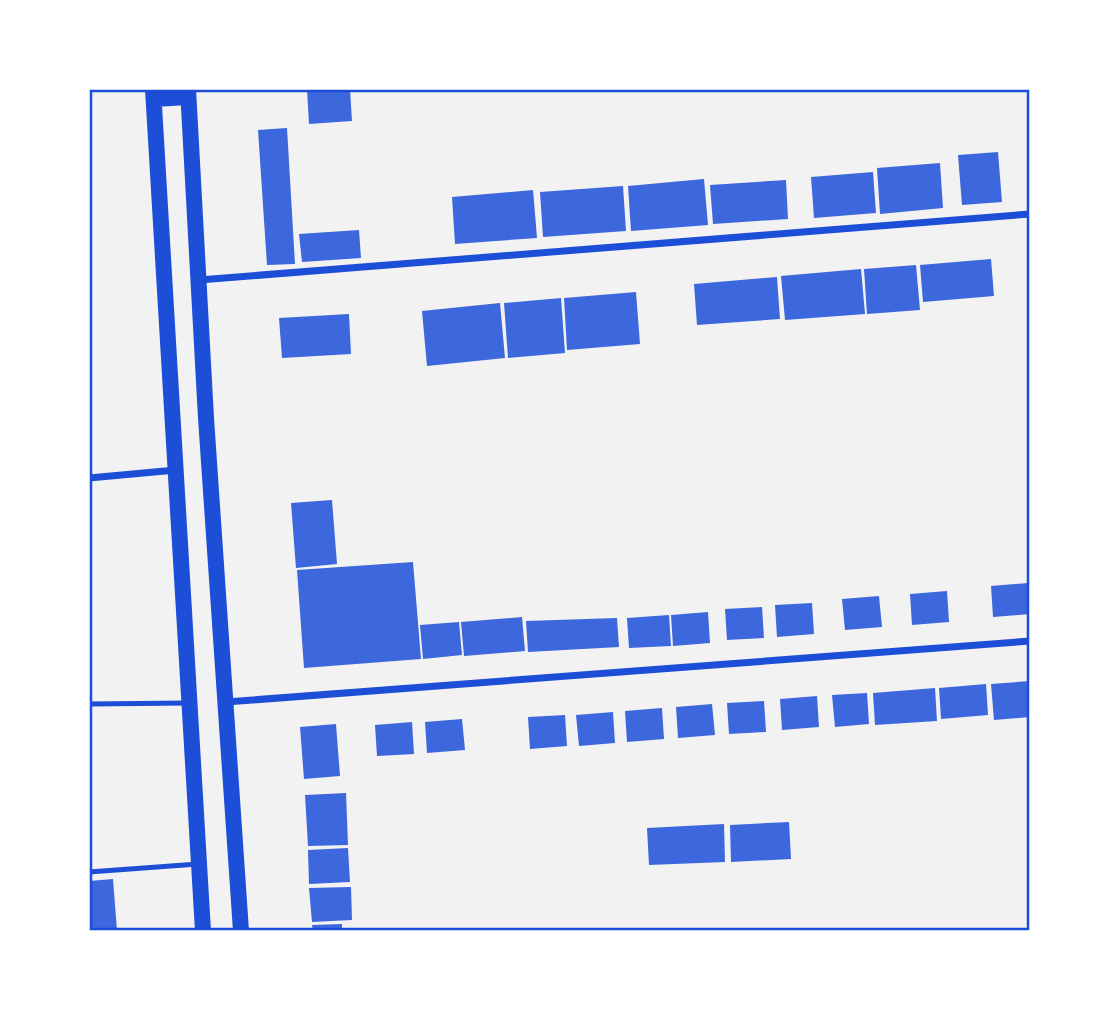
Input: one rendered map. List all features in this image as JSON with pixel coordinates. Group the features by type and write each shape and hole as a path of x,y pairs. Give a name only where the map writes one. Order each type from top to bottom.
{"main road":[{"path":"203,931 154,94 188,93 225,702 242,931"}],"street":[{"path":"198,280 1030,214"},
{"path":"89,478 176,470"},
{"path":"225,702 1030,641"}],"lane":[{"path":"89,704 190,703"},
{"path":"89,872 199,864"}],"building":[{"path":"307,89 350,89 352,121 309,124"},
{"path":"287,128 295,264 267,265 258,130"},
{"path":"998,152 1002,202 962,205 958,155"},
{"path":"940,163 943,208 880,214 877,168"},
{"path":"873,172 876,213 814,218 811,177"},
{"path":"704,179 708,225 631,231 628,186"},
{"path":"786,180 788,219 713,224 710,185"},
{"path":"623,186 626,231 543,237 540,192"},
{"path":"533,190 537,238 455,244 452,197"},
{"path":"359,230 361,258 302,262 299,234"},
{"path":"991,259 994,296 923,302 920,265"},
{"path":"916,265 920,310 867,314 864,269"},
{"path":"861,269 865,314 785,320 781,276"},
{"path":"777,277 780,319 697,325 694,284"},
{"path":"636,292 640,344 567,350 564,298"},
{"path":"561,298 565,353 508,358 504,303"},
{"path":"500,303 505,358 427,366 422,311"},
{"path":"349,314 351,354 282,358 279,318"},
{"path":"332,500 337,564 296,568 291,503"},
{"path":"413,562 421,659 304,668 297,570"},
{"path":"1028,583 1030,614 993,617 991,586"},
{"path":"947,591 949,622 912,625 910,594"},
{"path":"879,596 882,627 845,630 842,599"},
{"path":"812,603 814,634 777,637 775,605"},
{"path":"762,607 764,638 727,640 725,609"},
{"path":"708,612 710,643 673,646 671,615"},
{"path":"669,615 671,646 629,648 627,618"},
{"path":"522,617 525,651 464,656 461,622"},
{"path":"617,618 619,647 528,652 526,621"},
{"path":"459,622 462,655 423,659 420,625"},
{"path":"1030,681 1030,717 994,720 991,684"},
{"path":"986,684 988,715 941,719 939,688"},
{"path":"935,688 937,721 875,725 873,693"},
{"path":"867,693 869,724 835,727 832,695"},
{"path":"817,696 819,727 782,730 780,699"},
{"path":"764,701 766,732 729,734 727,703"},
{"path":"712,704 715,735 678,738 676,707"},
{"path":"662,708 664,739 627,742 625,711"},
{"path":"613,712 615,743 579,746 576,715"},
{"path":"565,715 567,746 530,749 528,717"},
{"path":"462,719 465,750 427,753 425,722"},
{"path":"412,722 414,754 377,756 375,725"},
{"path":"336,724 340,776 304,779 300,727"},
{"path":"346,793 348,845 308,846 305,795"},
{"path":"789,822 791,859 731,862 730,825"},
{"path":"724,824 725,862 649,865 647,828"},
{"path":"348,848 350,882 309,884 308,850"},
{"path":"113,879 117,931 89,931 89,881"},
{"path":"351,887 352,920 312,922 309,888"},
{"path":"342,924 342,931 313,931 312,925"}]}
